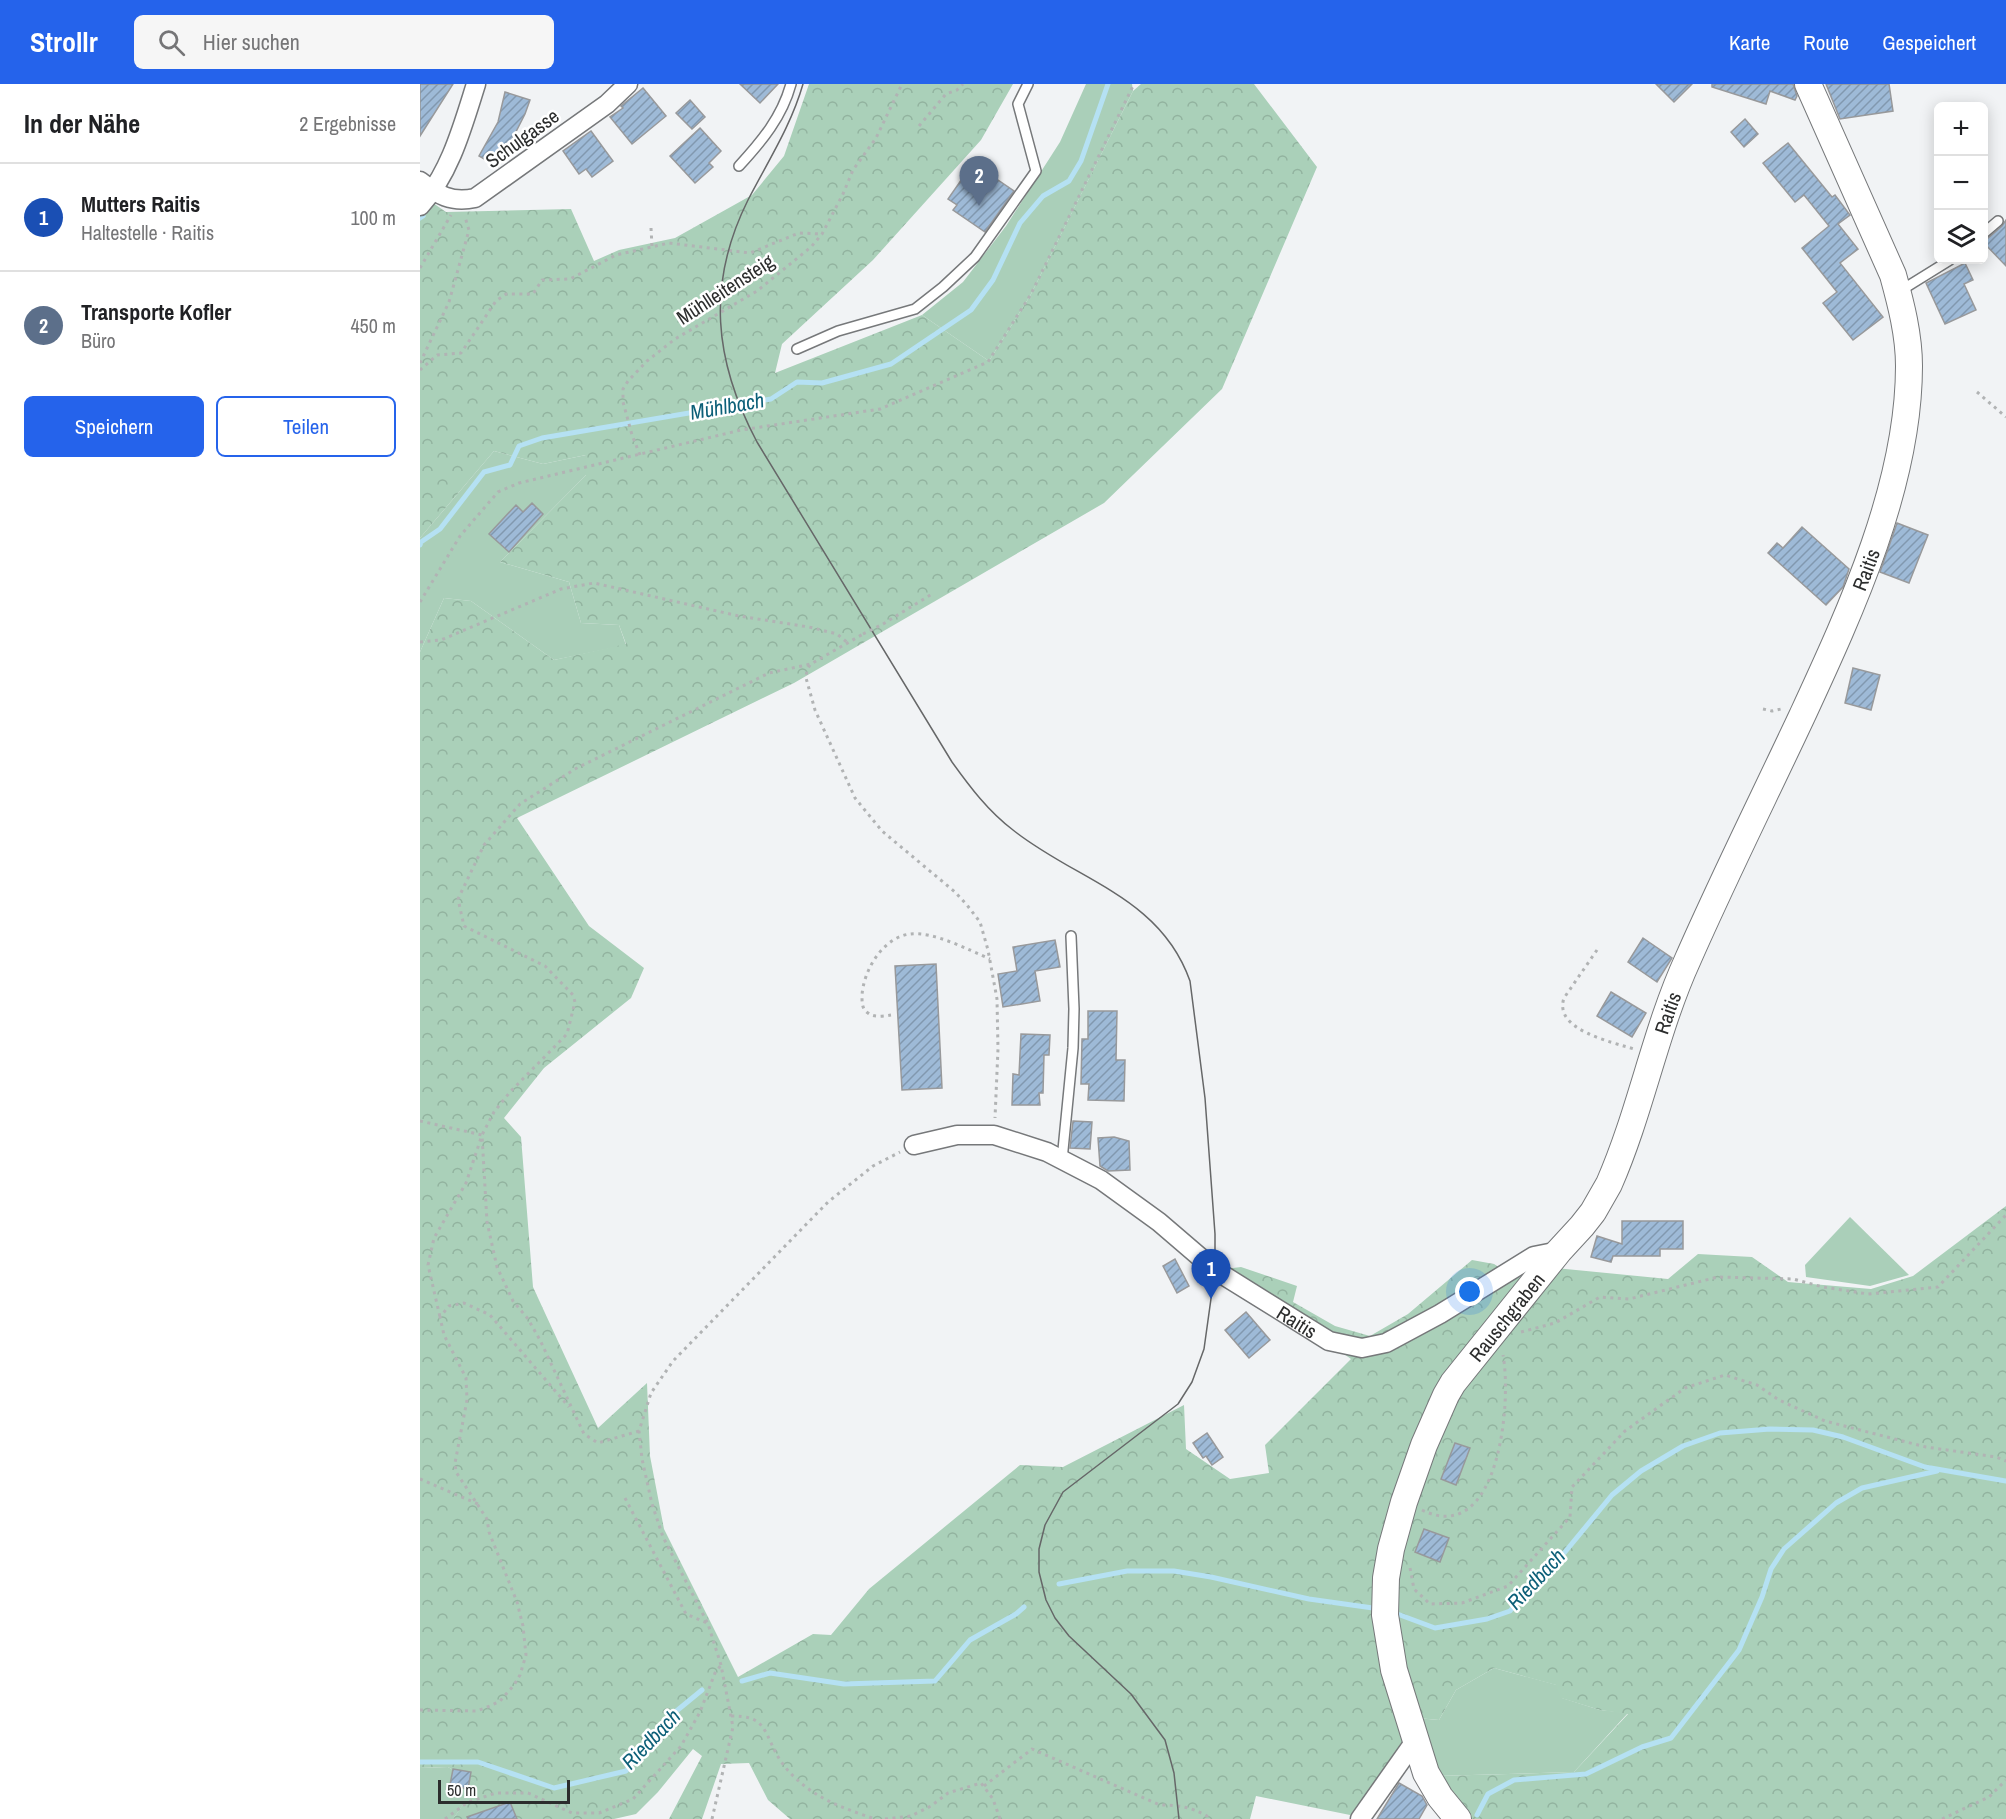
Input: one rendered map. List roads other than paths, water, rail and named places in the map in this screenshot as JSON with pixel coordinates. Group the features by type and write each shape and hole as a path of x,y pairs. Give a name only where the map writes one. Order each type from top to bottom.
{"street":[{"path":"420,206 427,186 461,133 476,84"},
{"name":"Schulgasse","path":"427,186 459,201 482,194 607,104 628,84"},
{"name":"Raitis","path":"914,1145 957,1135 994,1135 1047,1152 1110,1187 1159,1222 1215,1270 1329,1341 1362,1348 1386,1343 1440,1314 1534,1256 1558,1251 1593,1212 1609,1184 1682,972 1852,608 1880,529 1900,445 1909,382 1908,344 1898,292 1893,275 1808,84"},
{"name":"Rauschgraben","path":"1458,1819 1430,1781 1394,1670 1385,1612 1389,1558 1404,1502 1432,1424 1453,1383 1558,1251"},
{"path":"1360,1819 1415,1740"}],"lane":[{"path":"739,166 762,141 778,117 786,102 791,84"},
{"path":"797,349 838,331 915,309 975,257 1035,171 1018,104 1028,84"},
{"path":"1988,229 1998,221"},
{"path":"1898,292 1944,264"},
{"path":"1062,1160 1073,1048 1071,936"}],"waterway":[{"name":"Mühlbach","path":"420,545 440,529 484,472 510,465 519,446 542,438 771,399 797,382 822,383 891,364 971,310 993,280 1020,223 1043,196 1069,181 1081,161 1108,84"},
{"name":"Riedbach","path":"1392,1612 1435,1628 1487,1619 1510,1611 1538,1577 1565,1552 1612,1495 1641,1471 1683,1446 1720,1433 1770,1429 1813,1430 1843,1437 1925,1467 2006,1481"},
{"name":"Riedbach","path":"1477,1815 1488,1794 1514,1780 1586,1774 1642,1747 1671,1738 1739,1650 1762,1597 1771,1569 1784,1549 1836,1503 1862,1488 1937,1471"},
{"name":"Riedbach","path":"1059,1584 1127,1571 1174,1571 1309,1599 1380,1609"},
{"name":"Riedbach","path":"742,1681 770,1673 844,1684 935,1681 970,1640 1016,1614 1024,1607"},
{"name":"Riedbach","path":"420,1762 478,1762 554,1788 626,1771 674,1713 702,1690"}],"tram line":[{"path":"803,84 786,129 748,200 735,231 726,262 721,292 724,352 743,412 757,442 952,762 987,807 1038,848 1138,909 1159,929 1176,952 1190,981 1205,1098 1215,1234 1215,1270 1204,1349 1192,1382 1178,1404 1063,1492 1045,1525 1039,1549 1039,1572 1046,1600 1055,1618 1069,1636 1131,1694 1165,1740 1174,1773 1179,1819"}],"place":[{"name":"Transporte Kofler","path":"979,206"},
{"name":"Mutters Raitis","path":"1211,1299"}]}
